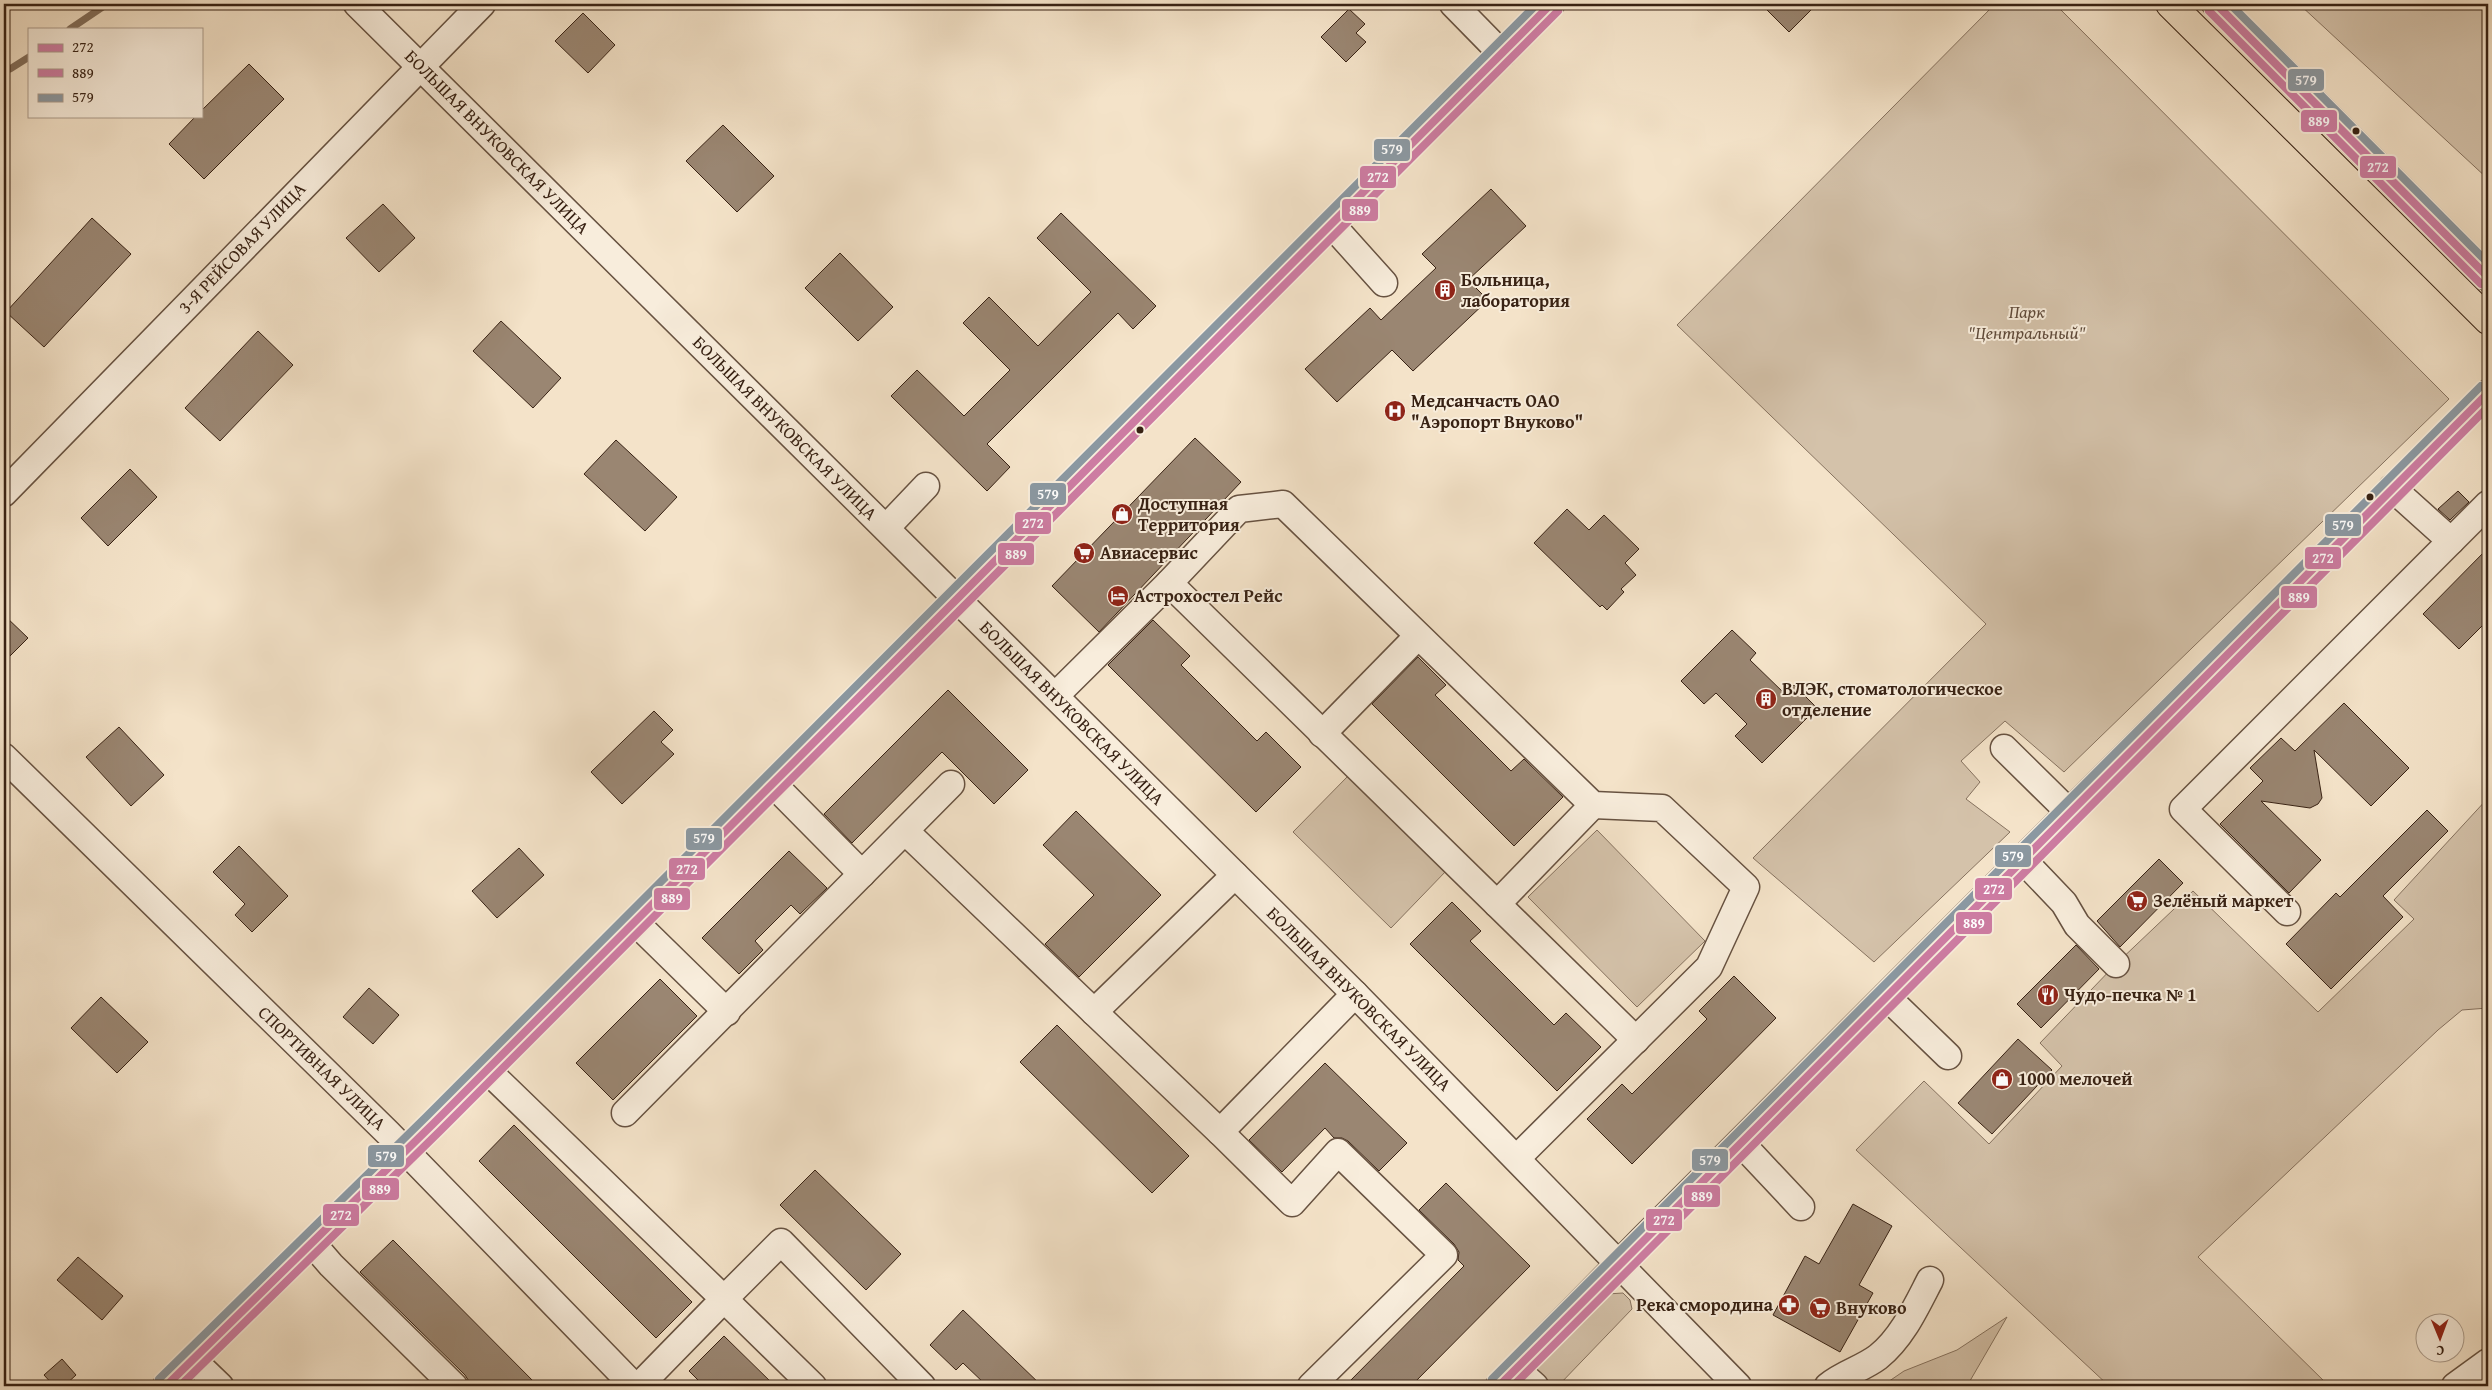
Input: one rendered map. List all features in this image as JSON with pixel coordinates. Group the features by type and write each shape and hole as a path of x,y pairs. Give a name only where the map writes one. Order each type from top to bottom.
{"main road":[{"path":"2170,4 2488,320"},
{"path":"2216,4 2488,277"}],"street":[{"name":"БОЛЬШАЯ ВНУКОВСКАЯ УЛИЦА","path":"357,4 1235,874 1517,1158 1738,1386"},
{"name":"3-Я РЕЙСОВАЯ УЛИЦА","path":"4,493 482,4"},
{"path":"1452,4 1502,54"},
{"path":"166,1386 487,1070 1551,4"},
{"path":"1331,224 1384,283"},
{"path":"1535,1386 1508,1378 1740,1142 2488,393"},
{"path":"886,528 926,486"},
{"path":"2392,488 2451,541"},
{"path":"1055,696 1169,582 1238,509 1283,504 1593,805 1662,808 1746,887 1709,967 1517,1158"},
{"path":"2287,912 2183,809 2488,504"},
{"path":"1169,582 1636,1040"},
{"path":"1322,734 1418,636"},
{"path":"2004,748 2070,812"},
{"name":"СПОРТИВНАЯ УЛИЦА","path":"4,757 405,1151 634,1386"},
{"path":"773,784 862,874"},
{"path":"625,1113 727,1012 950,784"},
{"path":"1497,904 1593,805"},
{"path":"905,831 1292,1203 1338,1152 1444,1256 1311,1386"},
{"path":"2022,859 2064,903 2078,926 2116,964"},
{"path":"1094,1012 1235,874"},
{"path":"635,922 727,1012"},
{"path":"1220,1132 1354,994"},
{"path":"1886,996 1948,1056"},
{"path":"487,1070 813,1386"},
{"path":"1740,1142 1801,1207"},
{"path":"639,1386 781,1242 922,1386"},
{"path":"312,1243 331,1265 454,1386"},
{"path":"1828,1386 1841,1375 1878,1357 1907,1324 1930,1280"},
{"path":"193,1360 220,1386"},
{"path":"2455,1386 2488,1362"}],"green space":[{"name":"Парк \"Центральный\"","path":"1995,4 2055,4 2449,399 2064,772 2005,721 1961,761 1980,782 1966,799 2010,832 1874,962 1753,858 1986,624 1677,325"},
{"path":"2299,4 2488,4 2488,179"},
{"path":"1349,775 1447,870 1391,928 1293,832"},
{"path":"2488,798 2488,1008 2462,1010 2438,1030 2198,1257 2329,1386 2109,1386 1856,1150 1924,1081 1989,1144 2062,1066 2040,1043 2116,964 2193,891 2318,1012 2414,919 2394,900"},
{"path":"1597,830 1705,941 1637,1007 1528,897"},
{"path":"1623,1293 1630,1300 1632,1309 1558,1386 1535,1386 1532,1373 1607,1294"},
{"path":"2007,1317 1967,1386 1882,1386 1904,1371 1957,1350"}],"building":[{"path":"1761,4 1817,4 1789,32"},
{"path":"1349,9 1365,24 1356,33 1366,42 1346,62 1321,37"},
{"path":"583,13 615,45 588,73 555,41"},
{"path":"249,64 284,99 204,179 169,144 194,118 202,118 202,110"},
{"path":"723,125 774,176 737,212 686,161"},
{"name":"Больница, лаборатория","path":"1491,189 1526,226 1468,280 1488,300 1413,371 1392,350 1337,402 1305,369 1370,308 1381,320 1436,268 1422,254"},
{"path":"383,204 415,238 379,272 346,238"},
{"path":"1061,213 1156,306 1133,329 1118,313 987,444 1010,467 987,491 891,396 917,370 964,416 1010,370 963,323 989,297 1038,346 1091,292 1037,238"},
{"path":"92,218 131,254 44,347 6,312"},
{"path":"840,253 893,307 858,341 805,288"},
{"path":"501,321 561,378 533,408 473,351"},
{"path":"258,331 293,365 220,441 185,408"},
{"path":"1195,438 1241,482 1099,632 1052,586"},
{"path":"616,440 677,497 645,531 584,474"},
{"path":"130,469 157,497 108,546 81,518"},
{"path":"2458,491 2469,502 2450,520 2438,509"},
{"path":"1567,509 1589,530 1604,515 1639,549 1625,563 1636,575 1621,589 1624,592 1607,610 1602,605 1600,607 1534,543"},
{"path":"2488,548 2488,620 2459,649 2423,614"},
{"path":"4,615 28,638 4,662"},
{"path":"1153,620 1190,656 1181,665 1257,741 1266,732 1301,767 1256,812 1108,665"},
{"name":"ВЛЭК, стоматологическое отделение","path":"1732,630 1756,653 1750,660 1785,694 1794,685 1817,708 1762,763 1735,736 1747,724 1716,693 1704,704 1681,681"},
{"path":"1418,657 1446,685 1435,695 1511,771 1524,759 1563,797 1514,846 1372,704"},
{"path":"948,690 1028,770 994,804 942,752 852,843 824,814"},
{"path":"2344,703 2409,768 2371,806 2314,750 2322,798 2318,804 2310,808 2261,801 2321,860 2289,893 2220,824 2263,781 2250,768 2281,738 2295,751"},
{"path":"654,711 673,730 661,742 674,754 622,804 591,772"},
{"path":"119,727 164,775 131,806 86,757"},
{"path":"2427,810 2448,831 2383,896 2403,917 2331,989 2286,944 2336,893 2340,897"},
{"path":"1076,811 1161,895 1079,977 1045,944 1094,895 1043,845"},
{"path":"239,846 288,896 252,932 235,915 245,904 213,872"},
{"path":"519,848 544,875 497,918 472,891"},
{"path":"789,851 827,888 800,914 791,905 755,941 763,950 739,974 702,938"},
{"path":"2159,859 2183,883 2120,947 2097,921"},
{"path":"1452,902 1481,931 1470,941 1554,1025 1566,1013 1601,1047 1557,1091 1410,944"},
{"path":"2076,945 2099,969 2041,1028 2017,1004"},
{"path":"1734,976 1776,1018 1632,1164 1587,1119 1622,1084 1632,1094 1707,1019 1699,1011"},
{"path":"660,979 697,1016 613,1100 576,1063"},
{"path":"369,988 399,1015 373,1044 343,1017"},
{"path":"101,997 148,1042 117,1073 71,1028"},
{"path":"1057,1025 1189,1156 1152,1193 1020,1062"},
{"path":"2018,1039 2052,1070 1992,1134 1958,1103"},
{"path":"1325,1063 1407,1143 1379,1171 1348,1141 1342,1138 1334,1138 1325,1128 1282,1172 1249,1140"},
{"path":"514,1125 692,1302 656,1338 479,1161"},
{"path":"815,1170 901,1254 866,1290 780,1205"},
{"path":"1446,1183 1530,1266 1411,1386 1345,1386 1464,1266 1458,1260 1459,1252 1454,1244 1419,1210"},
{"path":"1853,1204 1892,1226 1859,1285 1873,1293 1840,1352 1773,1315 1805,1256 1819,1264"},
{"path":"393,1240 538,1386 472,1386 465,1375 360,1272"},
{"path":"78,1257 123,1296 102,1320 57,1280"},
{"path":"963,1310 1042,1386 987,1386 963,1363 956,1370 930,1345"},
{"path":"724,1336 775,1386 704,1386 689,1371"},
{"path":"62,1359 76,1375 64,1386 54,1386 44,1375"}],"waterway":[{"path":"71,28 107,4"},
{"path":"4,70 10,69 28,58"}],"transit line":[{"name":"579","path":"159,1379 427,1116 1537,4"},
{"name":"272","path":"166,1386 434,1123 1551,4"},
{"name":"272","path":"2216,4 2488,277"},
{"name":"579","path":"2230,4 2488,263"},
{"name":"889","path":"180,1386 441,1130 1558,11"},
{"name":"889","path":"2209,11 2481,284"},
{"name":"579","path":"1492,1379 2481,386"},
{"name":"272","path":"1499,1386 2488,393"},
{"name":"889","path":"1513,1386 2488,407"}],"place":[{"name":"Больница, лаборатория","path":"1445,290"},
{"name":"Медсанчасть ОАО \"Аэропорт Внуково\"","path":"1395,411"},
{"name":"Доступная Территория","path":"1122,514"},
{"name":"Авиасервис","path":"1084,553"},
{"name":"Астрохостел Рейс","path":"1118,596"},
{"name":"ВЛЭК, стоматологическое отделение","path":"1766,699"},
{"name":"Зелёный маркет","path":"2137,901"},
{"name":"Чудо-печка № 1","path":"2048,995"},
{"name":"1000 мелочей","path":"2002,1079"},
{"name":"Река смородина","path":"1789,1305"},
{"name":"Внуково","path":"1820,1308"}]}
